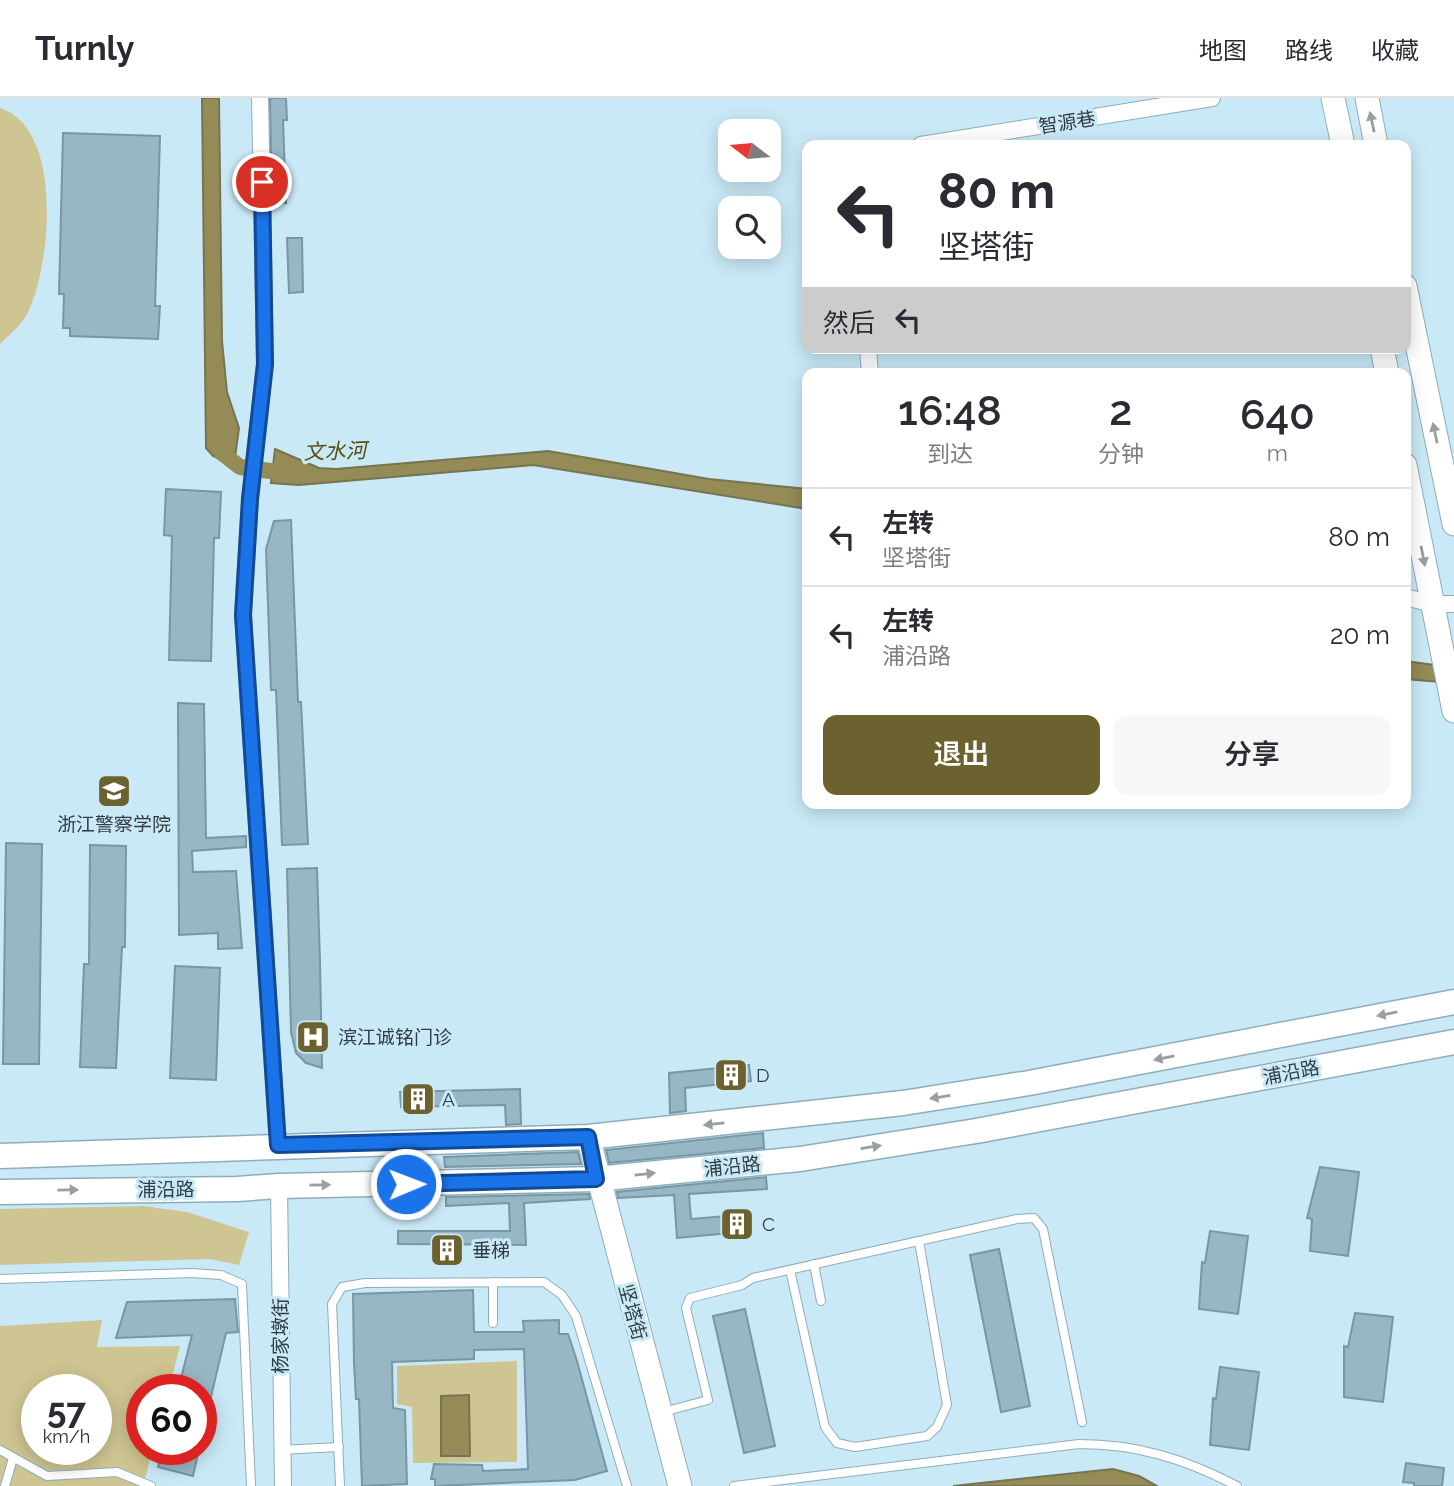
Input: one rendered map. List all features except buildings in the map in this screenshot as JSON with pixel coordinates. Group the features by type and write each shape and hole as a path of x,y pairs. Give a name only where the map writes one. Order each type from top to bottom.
{"main road":[{"name":"浦沿路","path":"0,1156 588,1137 903,1103 1004,1087 1454,1002"},
{"name":"浦沿路","path":"0,1192 237,1189 596,1179 800,1159 976,1131 1454,1042"}],"street":[{"path":"260,98 265,364 250,499 243,615 278,1145"},
{"name":"智源巷","path":"952,140 1212,98"},
{"path":"1334,98 1342,140"},
{"path":"1367,98 1376,140"},
{"path":"1411,315 1454,524"},
{"path":"1411,487 1443,604 1439,639 1454,711"},
{"path":"1411,598 1443,604"},
{"name":"坚塔街","path":"588,1137 596,1179 680,1486"},
{"name":"杨家墩街","path":"279,1186 283,1486"}],"lane":[{"path":"660,1412 708,1400 686,1308 690,1298 814,1264 1017,1219 1034,1218 1043,1229 1082,1422"},
{"path":"790,1270 825,1427 837,1443 855,1447 927,1436 937,1427 947,1405 919,1241"},
{"path":"814,1264 821,1301"},
{"path":"0,1279 192,1273 221,1275 242,1284 251,1486"},
{"path":"493,1282 493,1323"},
{"path":"341,1486 332,1304 342,1287 365,1283 544,1282 562,1295 576,1316 626,1486"},
{"path":"734,1486 1079,1444 1119,1444 1154,1452 1237,1486"},
{"path":"281,1450 339,1447"},
{"path":"0,1450 47,1476 117,1472 151,1486"},
{"path":"5,1486 13,1458"}],"shaded area":[{"path":"202,98 219,98 222,341 227,392 239,428 234,465 213,456 206,448"},
{"path":"0,108 21,121 35,143 43,171 47,203 42,267 35,295 26,316 0,344"},
{"path":"275,449 319,468 336,469 548,451 709,479 802,488 802,508 533,465 299,485 271,483"},
{"path":"1411,662 1442,666 1454,683 1411,679"},
{"path":"144,1206 187,1212 249,1232 239,1265 210,1259 0,1265 0,1209"},
{"path":"102,1320 97,1347 180,1346 173,1374 126,1374 126,1465 149,1465 143,1486 0,1486 0,1326"},
{"path":"517,1361 517,1462 413,1463 412,1407 397,1404 397,1366"},
{"path":"469,1395 470,1456 441,1456 441,1396"},
{"path":"1113,1469 1139,1476 1157,1486 953,1486"}],"waterway":[{"name":"文水河","path":"222,447 222,453 240,467 293,474"}],"place":[{"name":"浙江警察学院","path":"114,791"},
{"name":"滨江诚铭门诊","path":"313,1037"},
{"name":"D","path":"731,1075"},
{"name":"A","path":"418,1099"},
{"name":"C","path":"737,1224"},
{"name":"垂梯","path":"447,1250"}],"route":[{"path":"262,182 265,364 250,499 243,615 278,1145 588,1137 596,1179 406,1184"}]}
